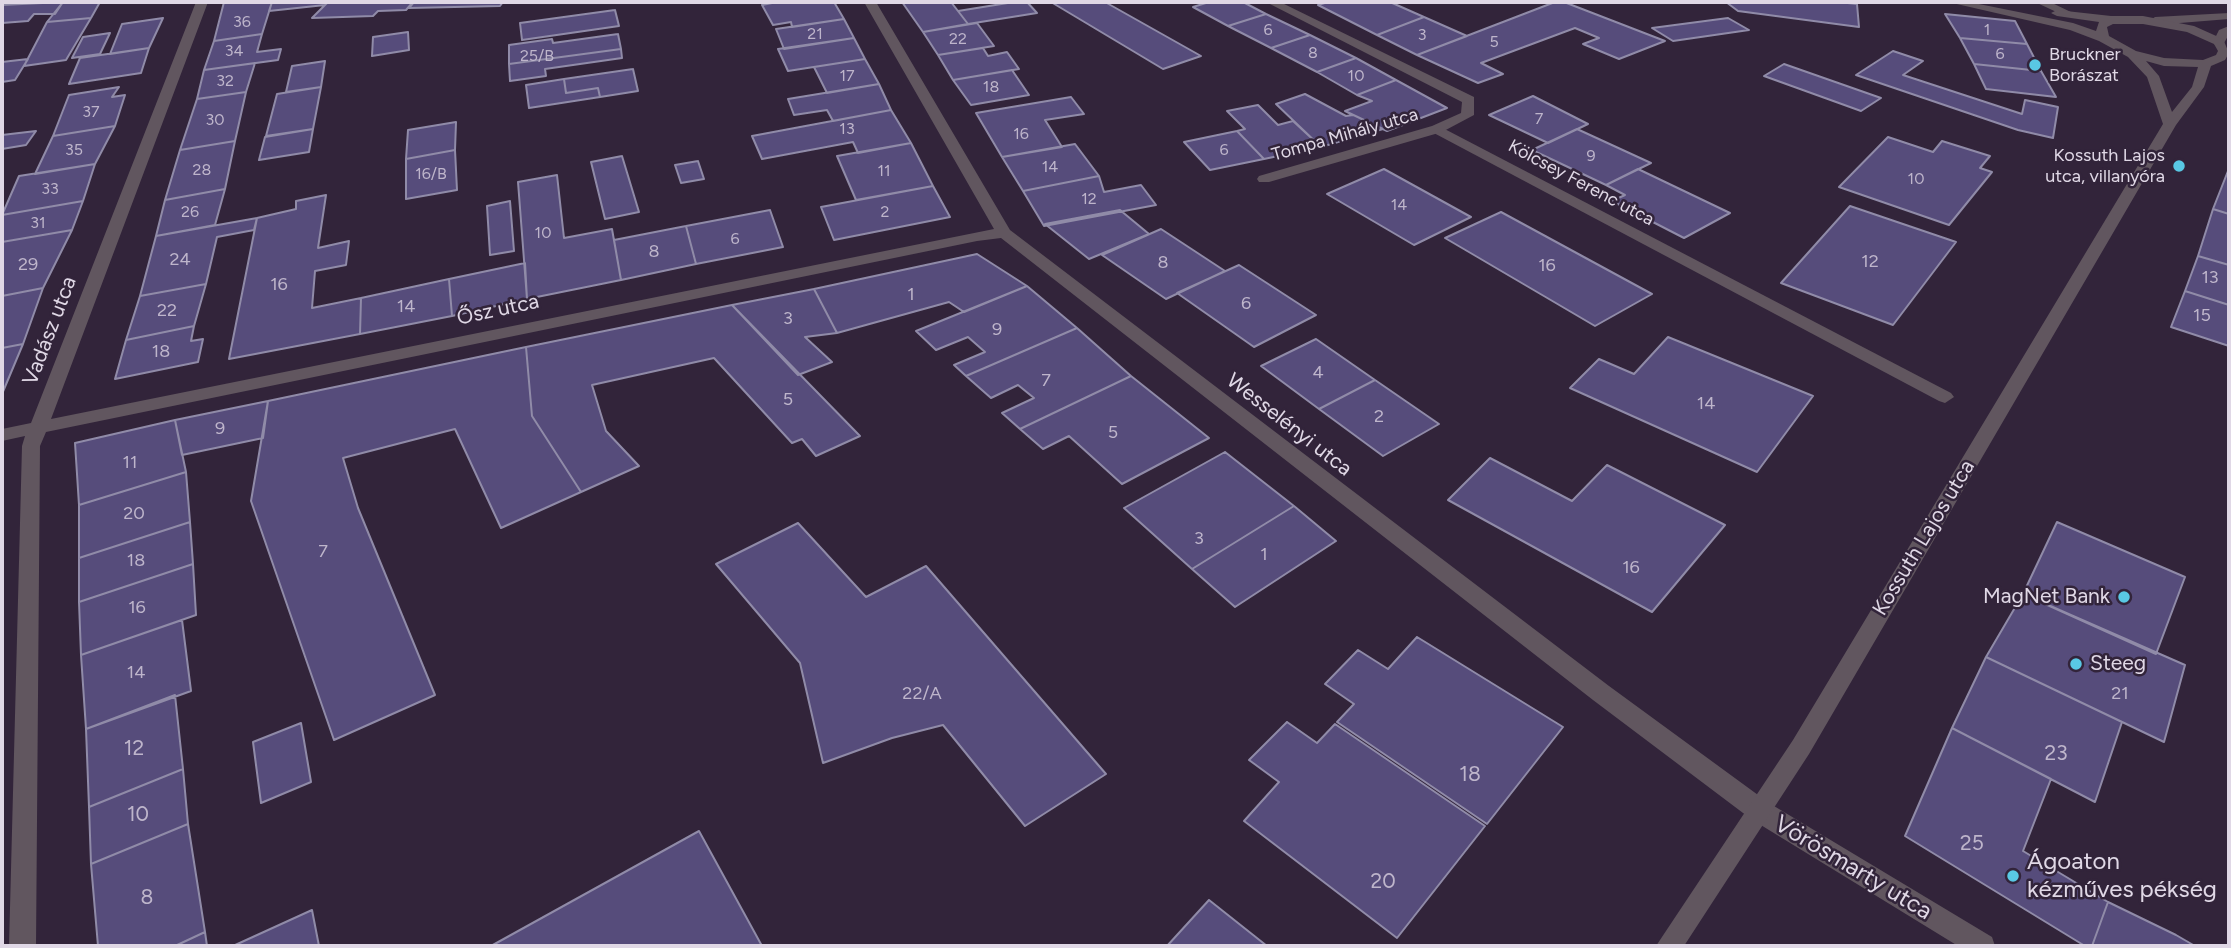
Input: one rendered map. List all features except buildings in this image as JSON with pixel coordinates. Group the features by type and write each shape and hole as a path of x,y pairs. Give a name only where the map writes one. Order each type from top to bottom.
{"street":[{"name":"Vadász utca","path":"22,946 31,446 202,2"},
{"name":"Wesselényi utca","path":"870,2 1004,233 1601,693 1760,811"},
{"path":"1272,2 1469,100 1467,115 1437,128"},
{"path":"1954,2 2052,22 2103,38 2132,54 2176,64 2205,64"},
{"path":"1963,2 2111,20 2155,22 2229,16"},
{"path":"2041,2 2068,14"},
{"path":"2103,38 2101,27 2111,20"},
{"path":"2155,22 2190,29 2219,42 2223,33 2229,29"},
{"name":"Kossuth Lajos utca","path":"1669,946 1760,811 2170,124 2199,87 2205,64 2221,57 2224,51 2219,42"},
{"path":"2132,54 2153,76 2170,124"},
{"name":"Tompa Mihály utca","path":"1264,178 1437,128"},
{"name":"Kölcsey Ferenc utca","path":"1437,128 1945,397"},
{"name":"Ősz utca","path":"2,435 1004,233"},
{"name":"Vörösmarty utca","path":"1760,811 1982,946"}],"place":[{"name":"Bruckner Borászat","path":"2035,65"},
{"name":"Kossuth Lajos utca, villanyóra","path":"2179,166"},
{"name":"MagNet Bank","path":"2124,597"},
{"name":"Steeg","path":"2076,664"},
{"name":"Ágoaton kézműves pékség","path":"2013,876"}]}
